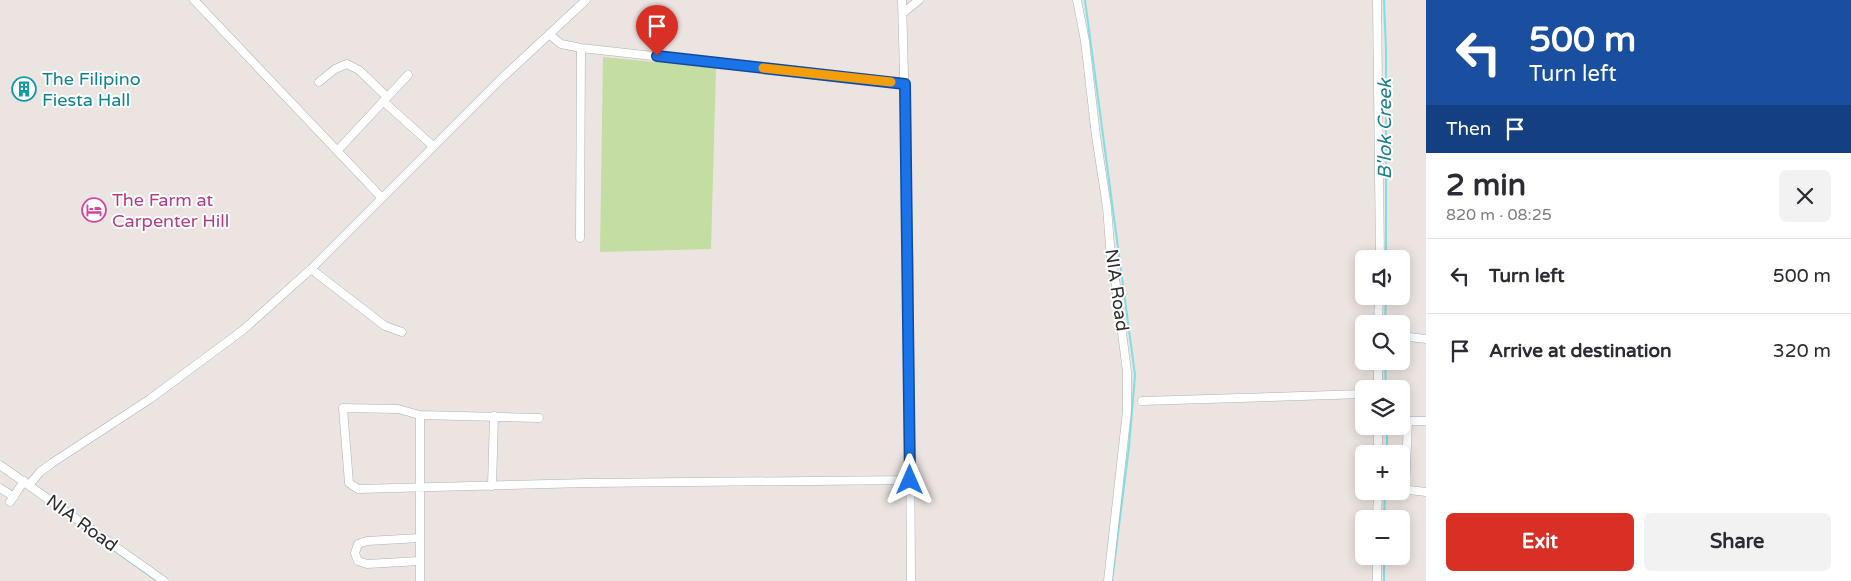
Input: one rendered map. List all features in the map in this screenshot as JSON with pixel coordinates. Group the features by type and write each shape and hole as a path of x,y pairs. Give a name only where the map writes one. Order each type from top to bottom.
{"street":[{"path":"194,0 382,198"},
{"path":"0,488 12,500 26,483 52,463 150,399 243,330 312,269 501,79 586,0"},
{"path":"902,0 905,84 911,581"},
{"path":"903,13 919,0"},
{"name":"NIA Road","path":"1077,0 1085,41 1111,258 1128,372 1127,411 1108,581"},
{"path":"1377,0 1380,250"},
{"path":"549,34 561,44 582,48 905,84"},
{"path":"580,238 582,48"},
{"path":"319,82 335,69 347,64 359,70 385,99 433,146"},
{"path":"337,150 408,75"},
{"path":"312,269 385,326 402,332"},
{"path":"1410,337 1426,339"},
{"path":"1142,401 1355,394"},
{"path":"539,418 420,415 398,409 343,408 348,478 351,486 358,489 910,480"},
{"path":"420,415 420,581"},
{"path":"492,486 494,416"},
{"path":"1410,421 1426,421"},
{"name":"NIA Road","path":"0,465 164,581"},
{"path":"1410,491 1426,492"},
{"path":"420,538 367,541 358,544 355,553 358,561 367,564 420,560"},
{"path":"1377,565 1377,581"}],"green space":[{"path":"603,57 716,68 711,249 600,252"}],"waterway":[{"path":"1085,0 1135,375 1129,447 1112,581"},
{"name":"B'lok Creek","path":"1384,0 1386,50 1386,250"},
{"name":"B'lok Creek","path":"1385,315 1386,305"},
{"name":"B'lok Creek","path":"1385,370 1386,380"},
{"name":"B'lok Creek","path":"1387,435 1387,445"},
{"name":"B'lok Creek","path":"1384,510 1385,500"},
{"path":"63,514 157,581"},
{"name":"B'lok Creek","path":"1384,565 1384,581"}],"slow traffic":[{"path":"763,68 891,82"}],"place":[{"name":"The Filipino Fiesta Hall","path":"24,89"},
{"name":"The Farm at Carpenter Hill","path":"94,210"}],"route":[{"path":"657,56 905,84 909,261 910,480"}]}
